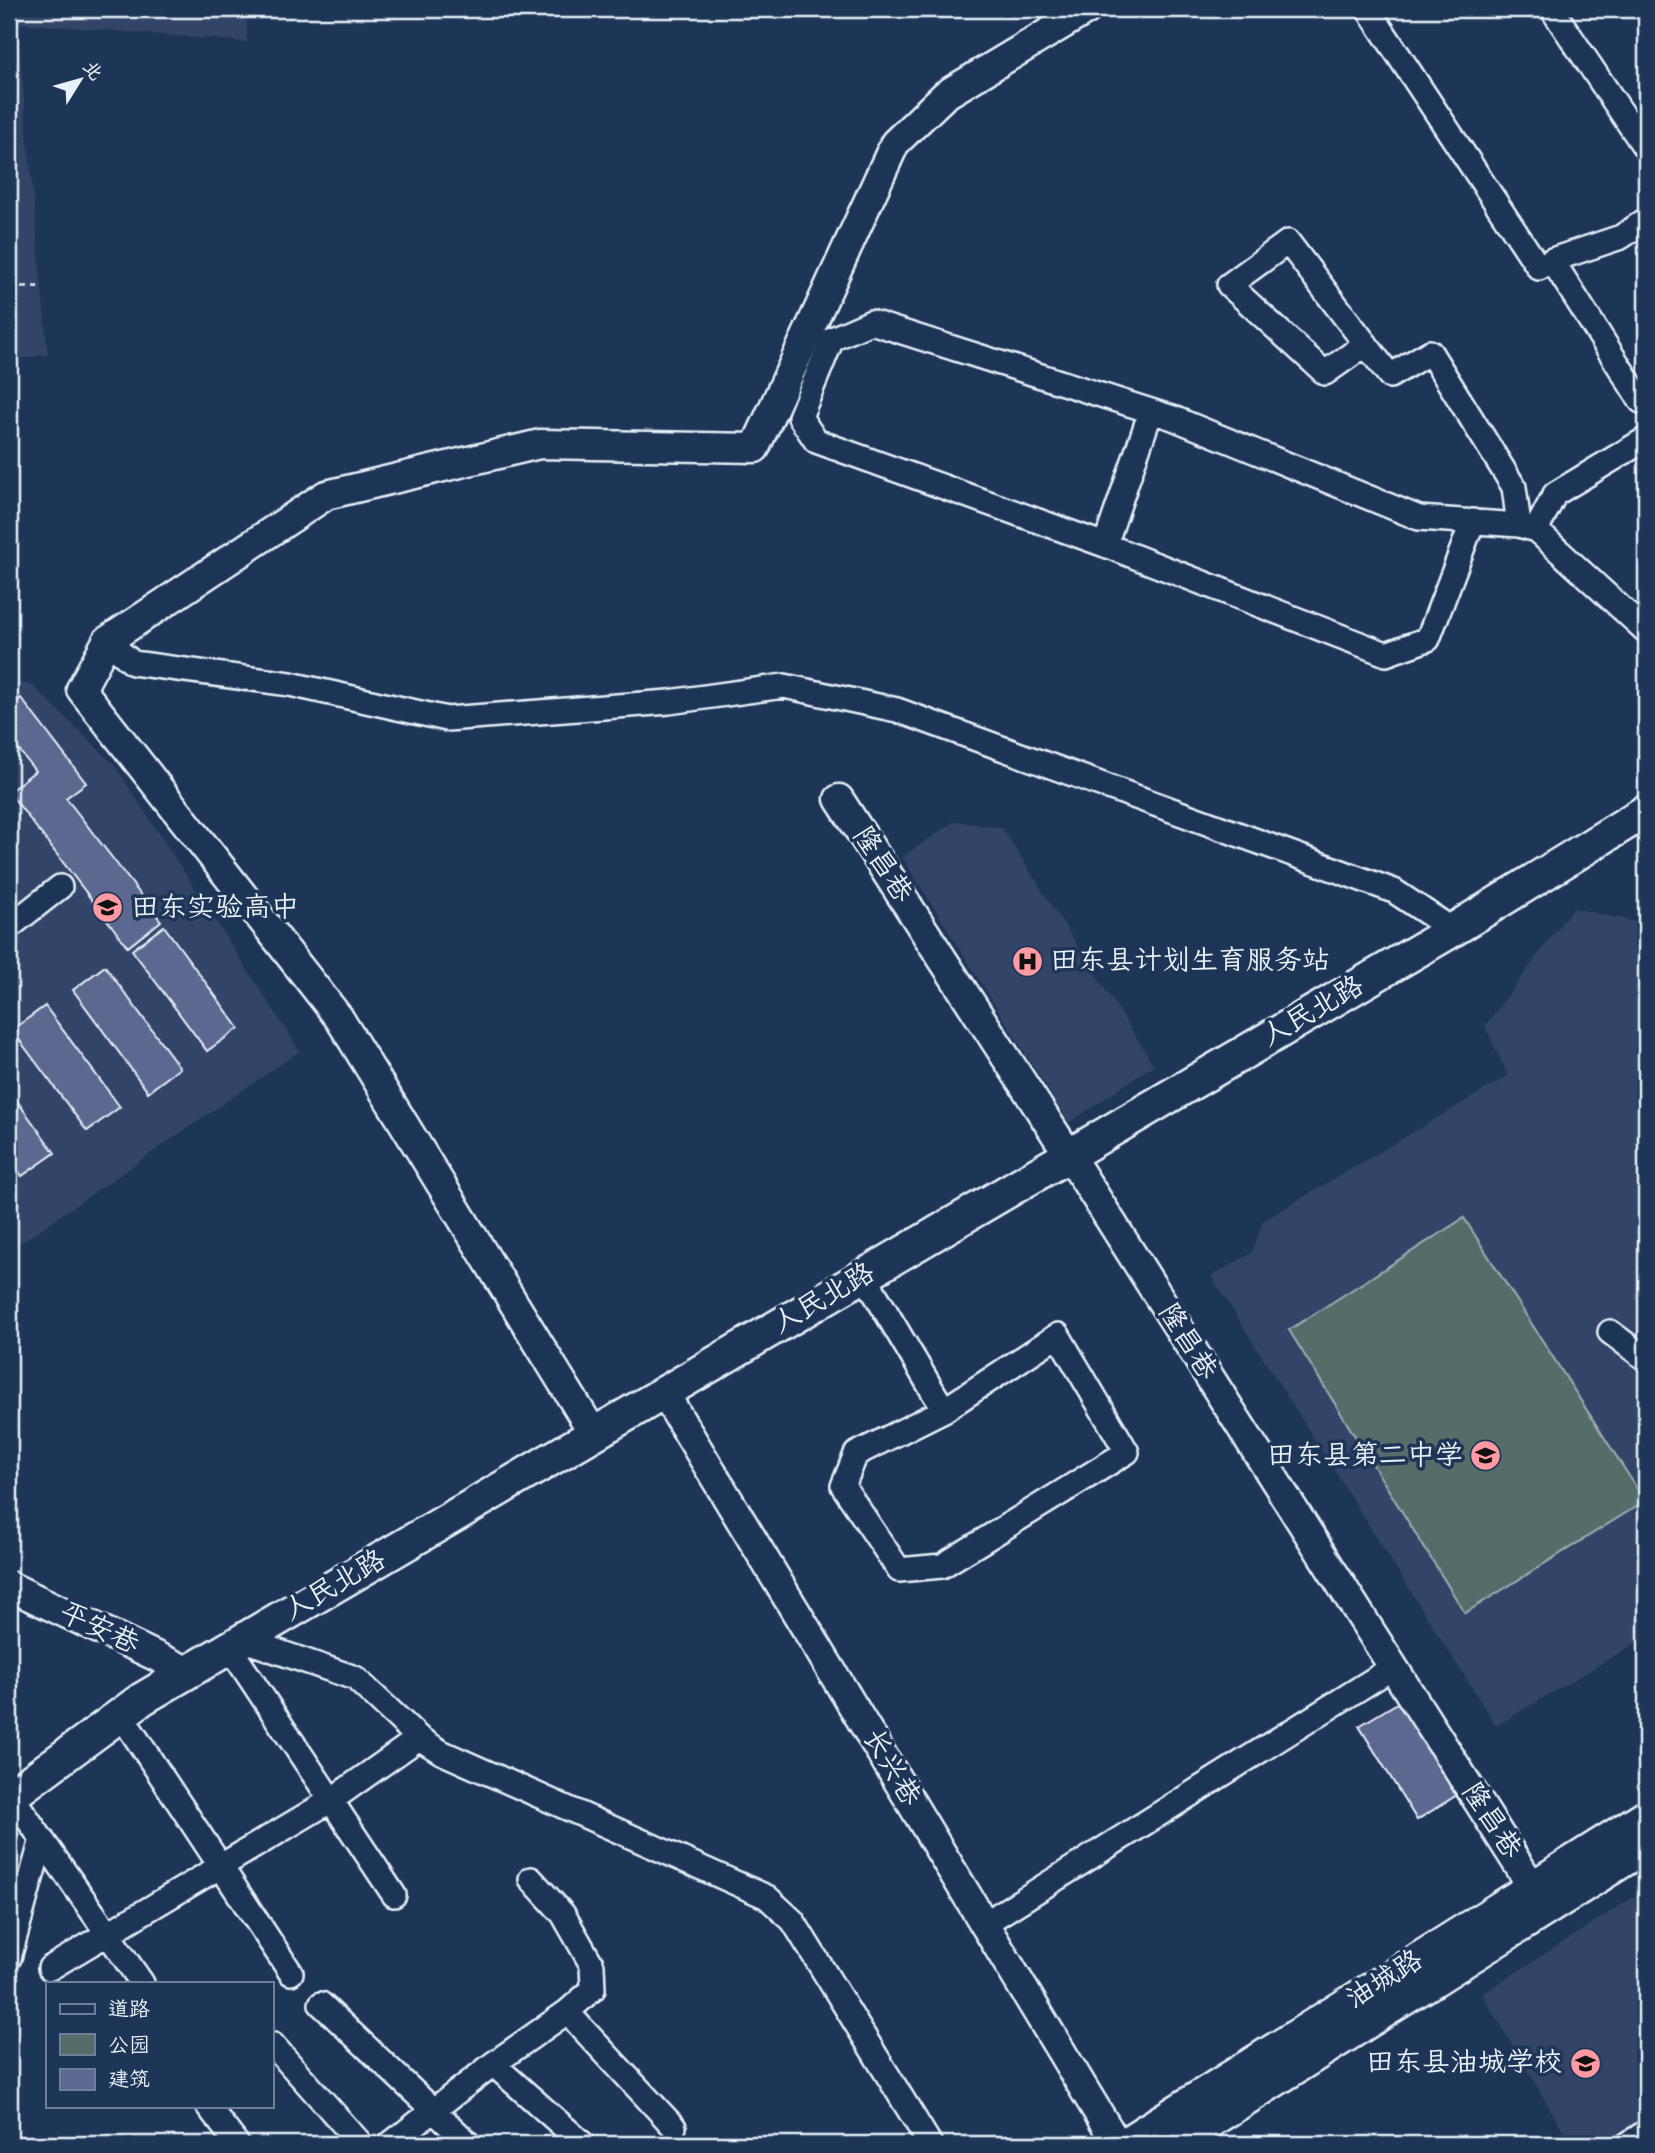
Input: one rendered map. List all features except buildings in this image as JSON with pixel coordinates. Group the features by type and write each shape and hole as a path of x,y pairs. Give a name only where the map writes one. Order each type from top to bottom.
{"main road":[{"name":"人民北路","path":"10,1796 142,1699 1453,930 1646,811"},
{"name":"油城路","path":"1125,2144 1646,1816"},
{"name":"油城路","path":"1174,2144 1646,1846"}],"street":[{"path":"594,1434 339,1018 81,689 107,641 326,495 540,444 755,448 895,143 945,95 1088,9"},
{"path":"1368,9 1539,268 1552,260 1621,237 1646,220"},
{"path":"1552,9 1646,149"},
{"path":"1366,344 1325,373 1229,285 1288,242 1366,344 1390,376 1430,352 1514,487 1528,528 1646,631"},
{"path":"1552,260 1641,401"},
{"path":"1472,521 1428,639 1386,654 1105,544 816,441 800,417 832,339 871,322 1151,411 1419,518 1472,521 1528,528"},
{"path":"1105,544 1151,411"},
{"path":"1528,528 1555,494 1643,444"},
{"path":"107,641 133,663 290,684 447,719 669,702 784,686 897,710 1394,891 1453,930"},
{"name":"隆昌巷","path":"839,799 1069,1155 1533,1888"},
{"path":"9,927 60,887"},
{"path":"864,1275 944,1410"},
{"path":"1610,1332 1646,1359"},
{"path":"1058,1335 1127,1452 942,1566 900,1570 843,1486 856,1454 944,1410 1058,1335"},
{"name":"长兴巷","path":"664,1393 1117,2144"},
{"name":"平安巷","path":"9,1587 189,1672"},
{"path":"237,1644 355,1678 419,1738 441,1752 767,1897 793,1921 930,2144"},
{"path":"237,1644 330,1801 394,1895"},
{"path":"984,1924 1392,1668"},
{"path":"121,1715 291,1973"},
{"path":"50,1968 330,1801 419,1738"},
{"path":"10,1796 141,1982"},
{"path":"9,1958 42,1839"},
{"path":"390,2144 493,2064 567,2012 593,1989 593,1965 563,1914 531,1879"},
{"path":"321,2004 469,2144"},
{"path":"567,2012 674,2127"},
{"path":"273,2045 361,2144"},
{"path":"493,2064 583,2144"},
{"path":"210,2108 237,2144"},
{"path":"1628,2144 1646,2132"}],"path":[{"path":"9,287 38,287"}],"shaded area":[{"path":"9,9 247,9 247,42 17,23 48,355 9,360"},
{"name":"田东实验高中","path":"9,681 32,685 114,764 300,1051 9,1251"},
{"name":"田东县计划生育服务站","path":"955,821 1002,828 1154,1065 1069,1123 902,857"},
{"name":"田东县第二中学","path":"1573,908 1646,924 1646,1637 1496,1726 1211,1276 1252,1253 1263,1221 1508,1076 1485,1026"},
{"name":"田东县油城学校","path":"1646,1889 1646,2144 1547,2144 1564,2132 1482,1994"}],"green space":[{"path":"1464,1218 1645,1501 1465,1613 1289,1330"}],"place":[{"name":"田东实验高中","path":"108,908"},
{"name":"田东县计划生育服务站","path":"1027,961"},
{"name":"田东县第二中学","path":"1486,1456"},
{"name":"田东县油城学校","path":"1585,2063"}]}
